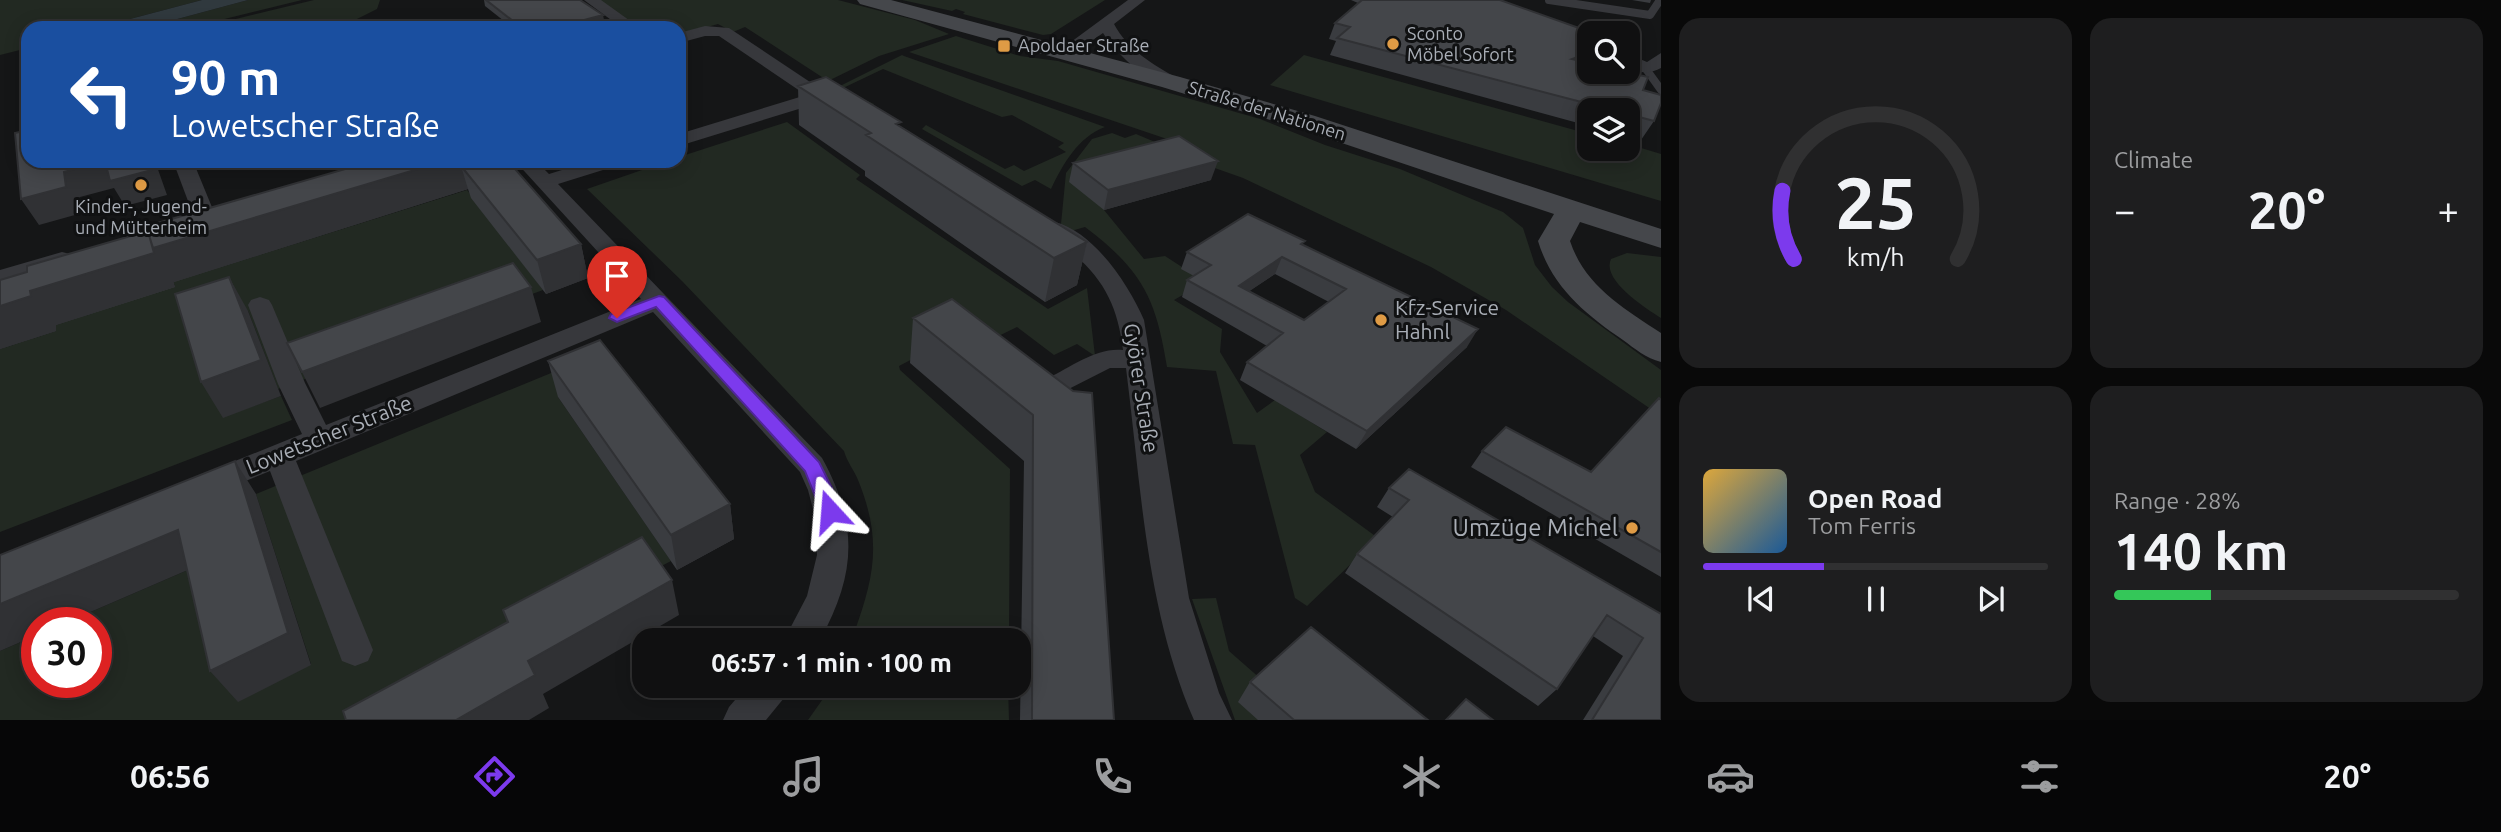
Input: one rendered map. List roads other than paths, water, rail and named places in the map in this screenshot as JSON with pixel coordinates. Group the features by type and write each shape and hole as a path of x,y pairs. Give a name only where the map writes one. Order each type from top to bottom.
{"main road":[{"name":"Straße der Nationen","path":"867,0 1171,82 1319,126 1661,239"},
{"path":"1572,209 1554,241 1568,274 1598,305 1661,350"}],"street":[{"path":"591,0 622,21"},
{"path":"1064,53 1138,0"},
{"path":"1107,24 1111,35 1127,54 1171,82"},
{"path":"686,36 705,31 723,31 807,88 814,99"},
{"path":"1640,66 1646,69 1661,58"},
{"path":"686,138 814,99 840,101 859,107"},
{"path":"186,168 205,217"},
{"path":"533,168 812,466 823,488 832,525 833,569 827,595 809,628"},
{"path":"547,181 589,168"},
{"path":"179,225 231,209"},
{"name":"Györer Straße","path":"1036,217 1094,259 1121,291 1132,320 1172,598 1202,696 1213,720"},
{"path":"0,278 77,255"},
{"name":"Lowetscher Straße","path":"177,497 659,300"},
{"path":"260,305 319,439"},
{"path":"1011,363 1047,391 1101,362 1115,358 1138,361"},
{"path":"279,456 355,650"},
{"path":"742,720 761,698"}],"lane":[{"path":"1549,0 1650,15 1660,0"},
{"path":"1646,69 1661,90"}],"place":[{"name":"Sconto Möbel Sofort","path":"1393,44"},
{"name":"Apoldaer Straße","path":"1004,46"},
{"name":"Kinder-, Jugend- und Mütterheim","path":"141,185"},
{"name":"Kfz-Service Hahnl","path":"1381,320"},
{"name":"Umzüge Michel","path":"1632,528"}]}
